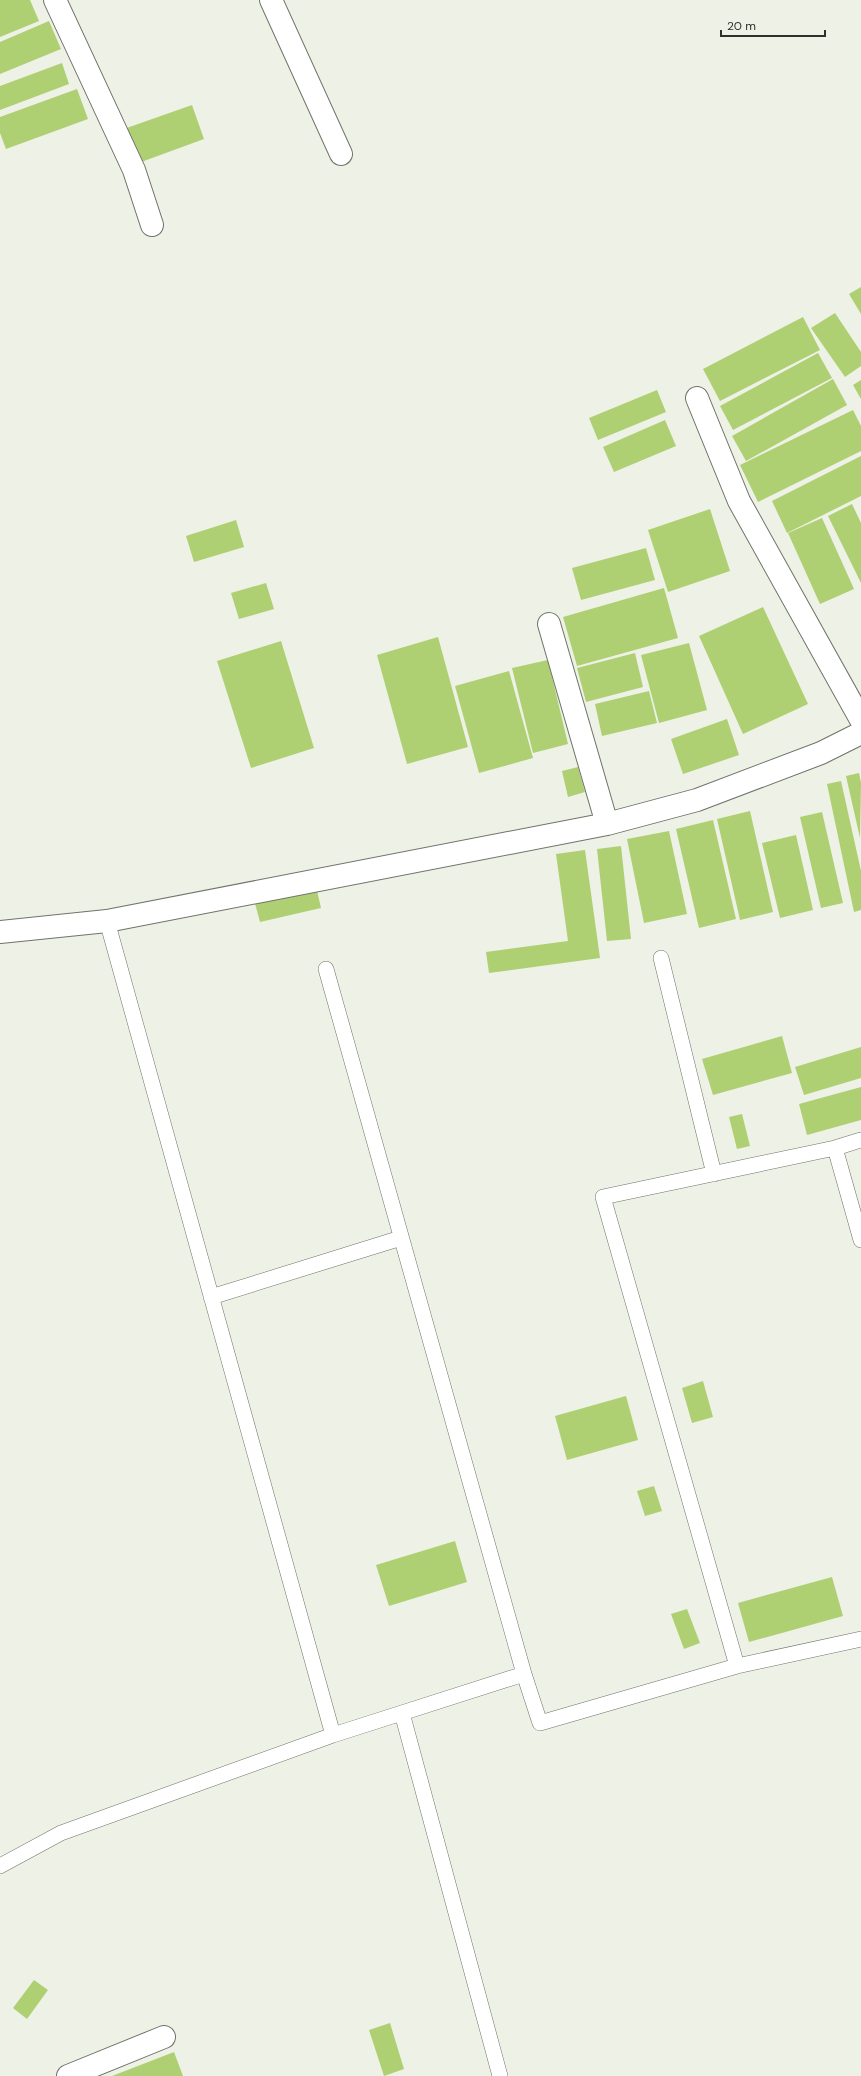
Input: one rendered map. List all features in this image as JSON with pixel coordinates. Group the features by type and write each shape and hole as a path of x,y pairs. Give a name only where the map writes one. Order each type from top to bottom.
{"street":[{"path":"55,0 134,170 152,225"},
{"path":"271,0 341,154"},
{"path":"697,398 739,501 861,720"},
{"path":"548,624 607,824"},
{"path":"0,932 107,921 607,824 697,800 821,753 861,733"},
{"path":"68,2076 164,2037"}],"lane":[{"path":"107,921 333,1735"},
{"path":"661,958 714,1174"},
{"path":"326,969 524,1674 540,1723 738,1666 861,1639"},
{"path":"738,1666 603,1197 835,1148 861,1140"},
{"path":"835,1148 861,1240"},
{"path":"211,1297 401,1238"},
{"path":"0,1866 61,1833 333,1735 524,1674"},
{"path":"402,1713 500,2076"}],"building":[{"path":"0,0 30,0 39,21 0,37"},
{"path":"49,21 61,49 0,74 0,42"},
{"path":"62,63 69,84 0,110 0,86"},
{"path":"77,89 88,119 6,149 0,133 0,117"},
{"path":"192,105 204,139 133,165 121,130"},
{"path":"861,287 861,314 849,294"},
{"path":"835,313 861,352 861,366 845,377 811,328"},
{"path":"803,317 820,350 720,401 703,369"},
{"path":"818,353 832,378 733,430 720,406"},
{"path":"833,379 847,405 746,461 732,436"},
{"path":"861,380 861,399 853,385"},
{"path":"657,390 666,412 598,440 589,418"},
{"path":"853,410 861,426 861,451 758,502 740,465"},
{"path":"665,420 676,446 614,472 603,447"},
{"path":"861,456 861,496 787,533 772,501"},
{"path":"852,504 861,523 861,583 828,516"},
{"path":"710,509 730,571 668,592 648,530"},
{"path":"822,518 854,589 820,604 788,533"},
{"path":"236,520 244,547 194,562 186,536"},
{"path":"646,548 655,580 581,600 572,568"},
{"path":"266,583 274,609 239,619 231,593"},
{"path":"664,588 678,638 577,666 563,617"},
{"path":"763,607 808,704 743,734 699,636"},
{"path":"438,637 468,747 407,764 377,655"},
{"path":"281,641 314,748 251,768 217,661"},
{"path":"689,643 707,710 659,723 641,655"},
{"path":"635,653 643,687 586,702 577,668"},
{"path":"548,660 568,744 533,753 512,668"},
{"path":"509,671 533,758 479,773 455,686"},
{"path":"649,691 657,723 602,736 595,704"},
{"path":"727,719 739,755 683,774 671,739"},
{"path":"578,767 585,792 568,797 562,771"},
{"path":"859,773 861,783 860,838 846,776"},
{"path":"841,781 861,871 861,910 854,912 827,784"},
{"path":"750,811 773,912 740,920 717,819"},
{"path":"822,812 843,903 821,908 800,817"},
{"path":"713,820 736,919 699,928 676,829"},
{"path":"669,831 687,914 644,923 627,839"},
{"path":"796,835 813,910 780,918 762,843"},
{"path":"621,846 631,939 607,941 597,849"},
{"path":"585,850 600,958 489,973 486,952 568,941 556,854"},
{"path":"315,882 321,908 260,922 253,896"},
{"path":"782,1036 792,1073 713,1095 702,1059"},
{"path":"861,1047 861,1078 804,1095 795,1067"},
{"path":"861,1087 861,1120 807,1135 799,1104"},
{"path":"742,1114 750,1146 737,1149 729,1117"},
{"path":"703,1381 713,1417 692,1423 682,1388"},
{"path":"626,1396 638,1440 567,1460 555,1416"},
{"path":"654,1486 662,1511 645,1516 637,1491"},
{"path":"455,1541 467,1582 389,1606 376,1565"},
{"path":"832,1577 843,1616 749,1642 738,1603"},
{"path":"687,1609 700,1643 684,1649 671,1614"},
{"path":"34,1980 48,1990 27,2019 13,2008"},
{"path":"390,2023 404,2069 384,2076 369,2030"},
{"path":"174,2052 183,2076 112,2076"}]}
